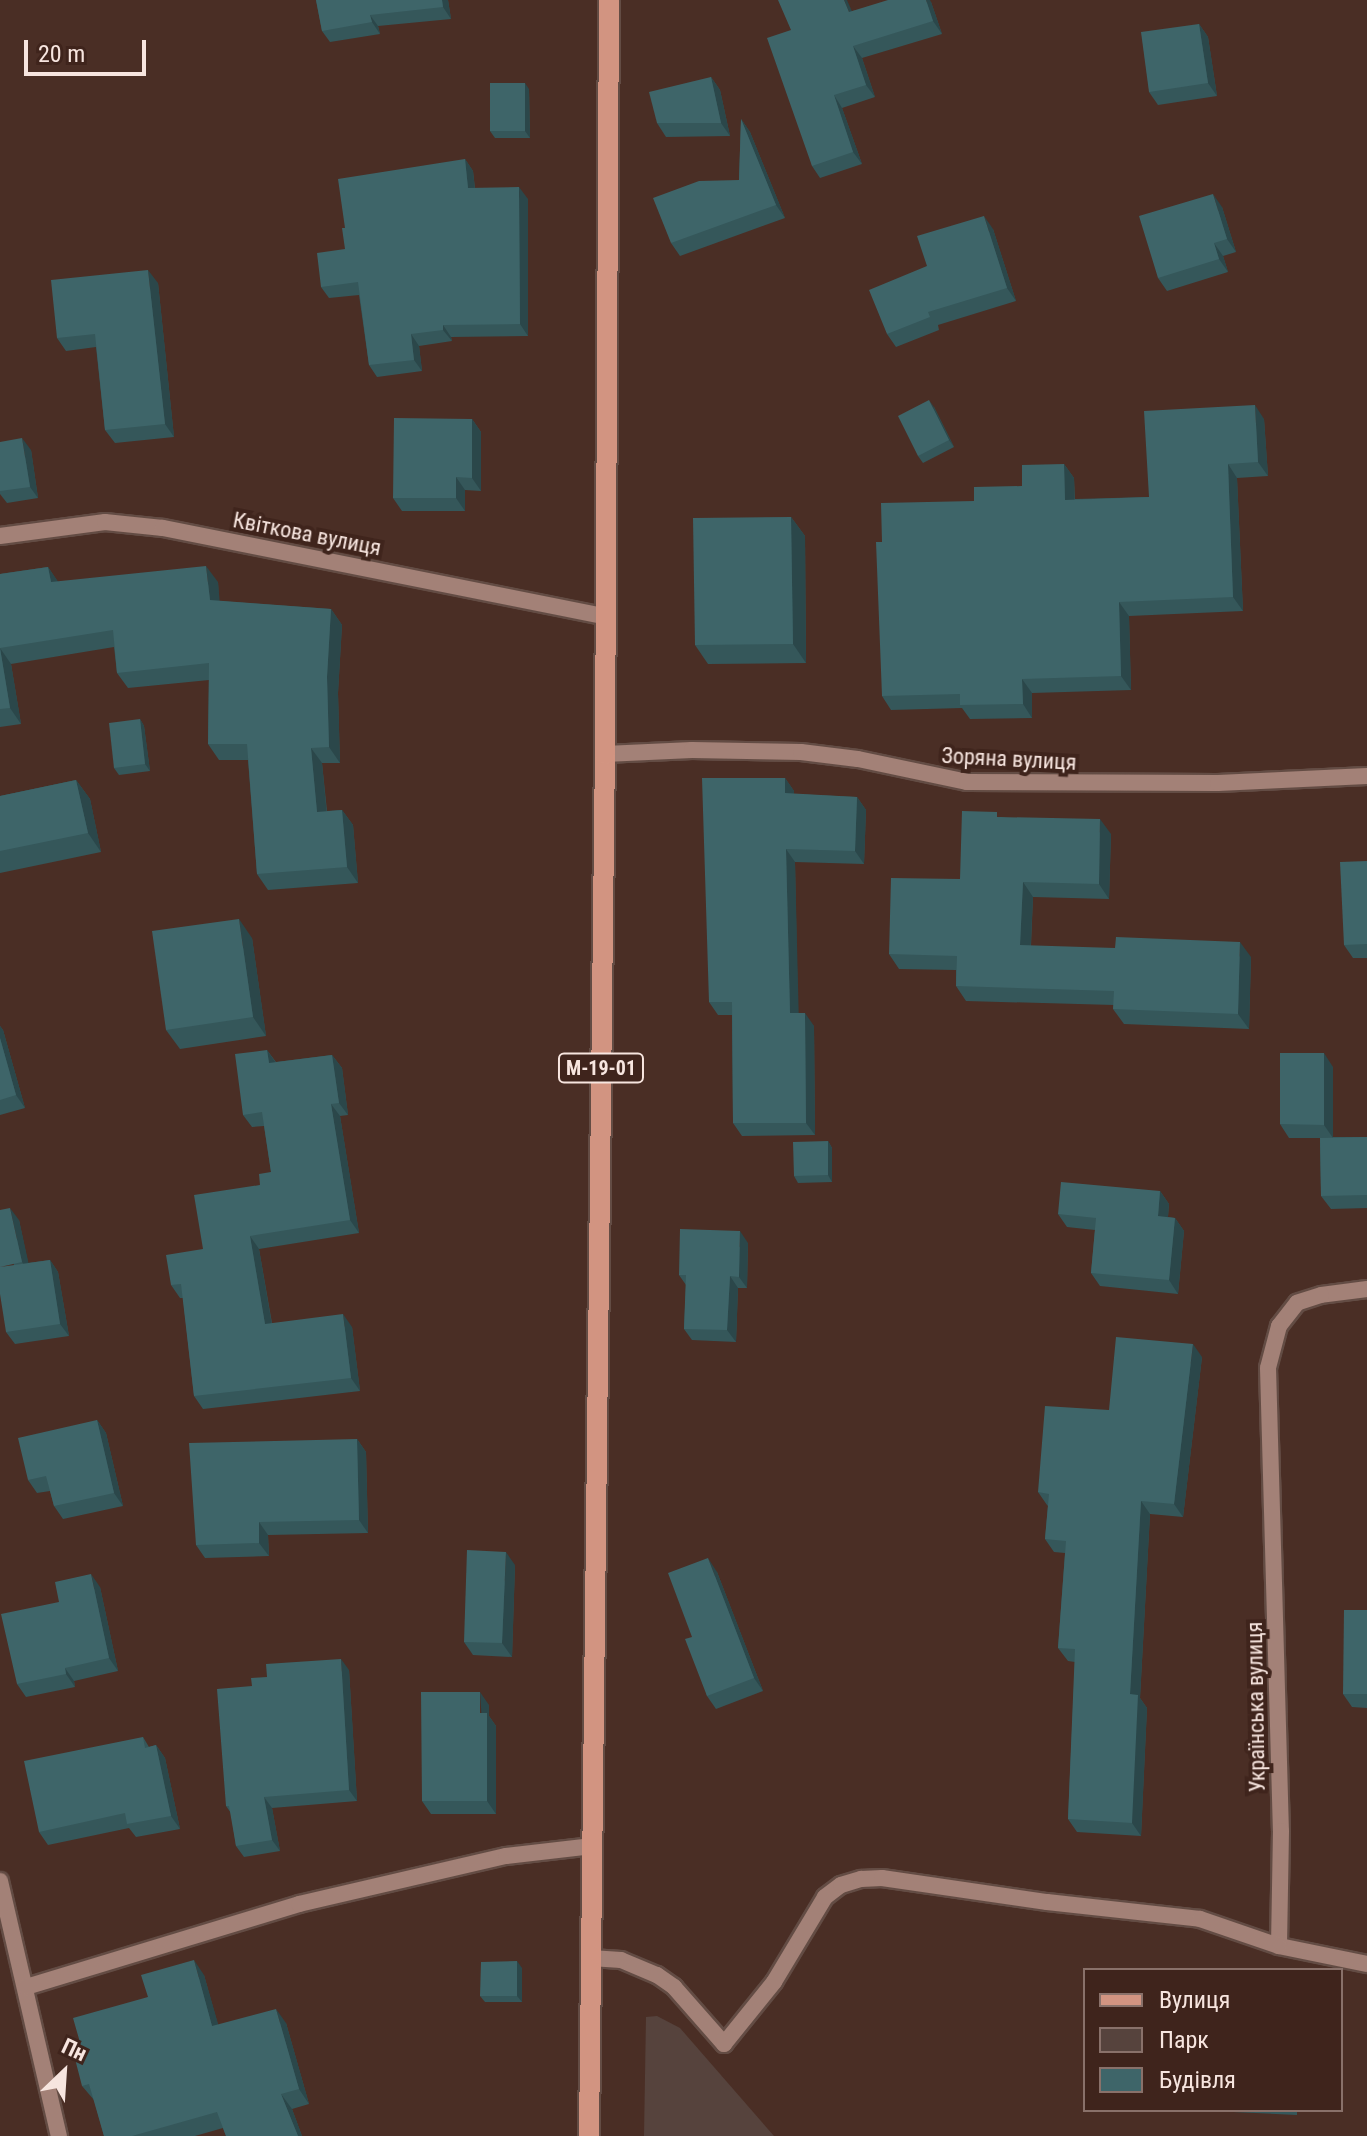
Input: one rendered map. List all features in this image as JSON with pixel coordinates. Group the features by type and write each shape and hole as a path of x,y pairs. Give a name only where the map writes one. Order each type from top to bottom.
{"main road":[{"name":"М-19-01","path":"589,2136 605,754 603,616 609,0"}],"street":[{"name":"Квіткова вулиця","path":"0,536 105,522 163,528 603,616"},
{"name":"Зоряна вулиця","path":"605,754 692,750 801,752 858,759 967,782 1218,783 1367,776"},
{"name":"Українська вулиця","path":"1279,1946 1281,1831 1269,1378 1274,1337 1290,1309 1314,1297 1367,1289"},
{"path":"26,1987 193,1933 328,1896 506,1856 592,1846"},
{"path":"591,1958 621,1960 657,1975 682,1994 724,2044 774,1982 825,1897 841,1885 861,1879 896,1879 1047,1902 1200,1919 1279,1946 1367,1964"},
{"path":"0,1881 59,2136"}],"green space":[{"path":"657,2016 680,2028 774,2136 644,2136 646,2017"}],"building":[{"path":"316,0 442,0 443,7 370,15 372,22 322,31"},
{"path":"778,0 844,0 849,12 888,0 926,0 933,21 853,46 866,85 834,95 853,152 812,166 767,38 791,30"},
{"path":"1199,24 1208,83 1149,92 1141,32"},
{"path":"711,77 721,123 657,123 649,92"},
{"path":"490,83 525,83 525,131 490,131"},
{"path":"741,119 776,205 671,243 653,198 699,181 739,180"},
{"path":"465,159 468,188 519,187 520,324 443,325 443,330 411,334 414,360 369,365 358,282 321,287 317,253 345,249 338,179"},
{"path":"1213,194 1227,239 1214,243 1219,259 1158,278 1139,216"},
{"path":"984,216 1007,288 928,312 930,317 887,334 869,290 927,266 917,236"},
{"path":"148,270 165,424 105,430 95,334 57,338 51,280"},
{"path":"929,400 949,440 918,456 898,416"},
{"path":"1255,405 1258,462 1228,464 1233,597 1119,602 1121,676 1022,679 1023,704 960,705 960,694 882,696 876,542 882,542 881,503 974,501 974,487 1022,486 1022,465 1064,464 1065,500 1149,497 1144,411"},
{"path":"394,418 472,419 472,478 456,477 456,498 393,498"},
{"path":"22,438 30,487 0,491 0,442"},
{"path":"791,517 793,644 695,645 693,518"},
{"path":"206,566 210,600 331,609 327,677 329,747 311,748 317,812 342,810 347,867 257,874 247,744 208,744 209,663 117,673 113,630 0,648 0,574 48,567 51,582"},
{"path":"0,648 10,708 0,709"},
{"path":"140,719 145,764 114,768 109,723"},
{"path":"702,778 785,778 785,793 857,797 855,851 786,849 790,1013 805,1013 806,1123 733,1123 732,1002 709,1002"},
{"path":"76,780 88,833 0,851 0,796"},
{"path":"962,811 997,812 997,817 1100,819 1099,884 1023,882 1020,945 1115,948 1116,937 1240,942 1238,1014 1113,1009 1114,991 956,986 957,956 889,954 891,878 960,879"},
{"path":"1367,861 1367,944 1344,945 1340,862"},
{"path":"239,919 253,1017 166,1030 152,931"},
{"path":"0,1038 16,1095 0,1100"},
{"path":"267,1050 269,1063 332,1055 339,1103 331,1104 350,1220 250,1236 265,1324 343,1314 351,1378 194,1396 181,1284 171,1285 166,1255 203,1249 194,1195 260,1185 259,1174 271,1172 262,1112 243,1115 235,1054"},
{"path":"1280,1053 1324,1053 1324,1125 1280,1124"},
{"path":"1367,1137 1367,1195 1321,1196 1320,1138"},
{"path":"828,1141 828,1175 794,1176 793,1142"},
{"path":"1061,1182 1160,1191 1158,1216 1175,1218 1169,1280 1091,1273 1096,1218 1058,1214"},
{"path":"10,1208 22,1262 0,1267 0,1210"},
{"path":"680,1229 740,1231 739,1277 730,1276 727,1330 684,1329 686,1275 679,1275"},
{"path":"50,1260 60,1324 6,1332 0,1294 0,1267"},
{"path":"1116,1337 1193,1344 1174,1504 1141,1501 1130,1694 1138,1695 1132,1823 1068,1819 1075,1649 1058,1648 1066,1541 1045,1539 1049,1494 1038,1492 1045,1406 1109,1410"},
{"path":"97,1420 114,1493 54,1506 46,1476 28,1480 18,1438"},
{"path":"357,1439 359,1520 259,1522 259,1543 196,1545 189,1443"},
{"path":"467,1550 506,1552 502,1643 464,1642"},
{"path":"708,1558 754,1678 707,1696 685,1639 692,1637 668,1573"},
{"path":"91,1574 109,1658 65,1668 66,1674 17,1684 1,1614 59,1602 55,1582"},
{"path":"1344,1610 1367,1610 1367,1694 1343,1694"},
{"path":"341,1659 349,1790 264,1797 272,1840 236,1846 229,1806 226,1806 217,1689 252,1686 251,1678 267,1677 266,1664"},
{"path":"421,1692 480,1692 480,1713 487,1713 487,1801 422,1801"},
{"path":"143,1737 145,1748 156,1745 171,1816 127,1824 125,1813 39,1832 24,1761"},
{"path":"194,1960 212,2026 276,2009 299,2089 281,2094 298,2136 226,2136 217,2112 132,2136 104,2136 89,2084 82,2086 74,2055 83,2053 73,2018 148,1997 141,1975"},
{"path":"517,1961 517,1996 480,1996 481,1962"}]}
